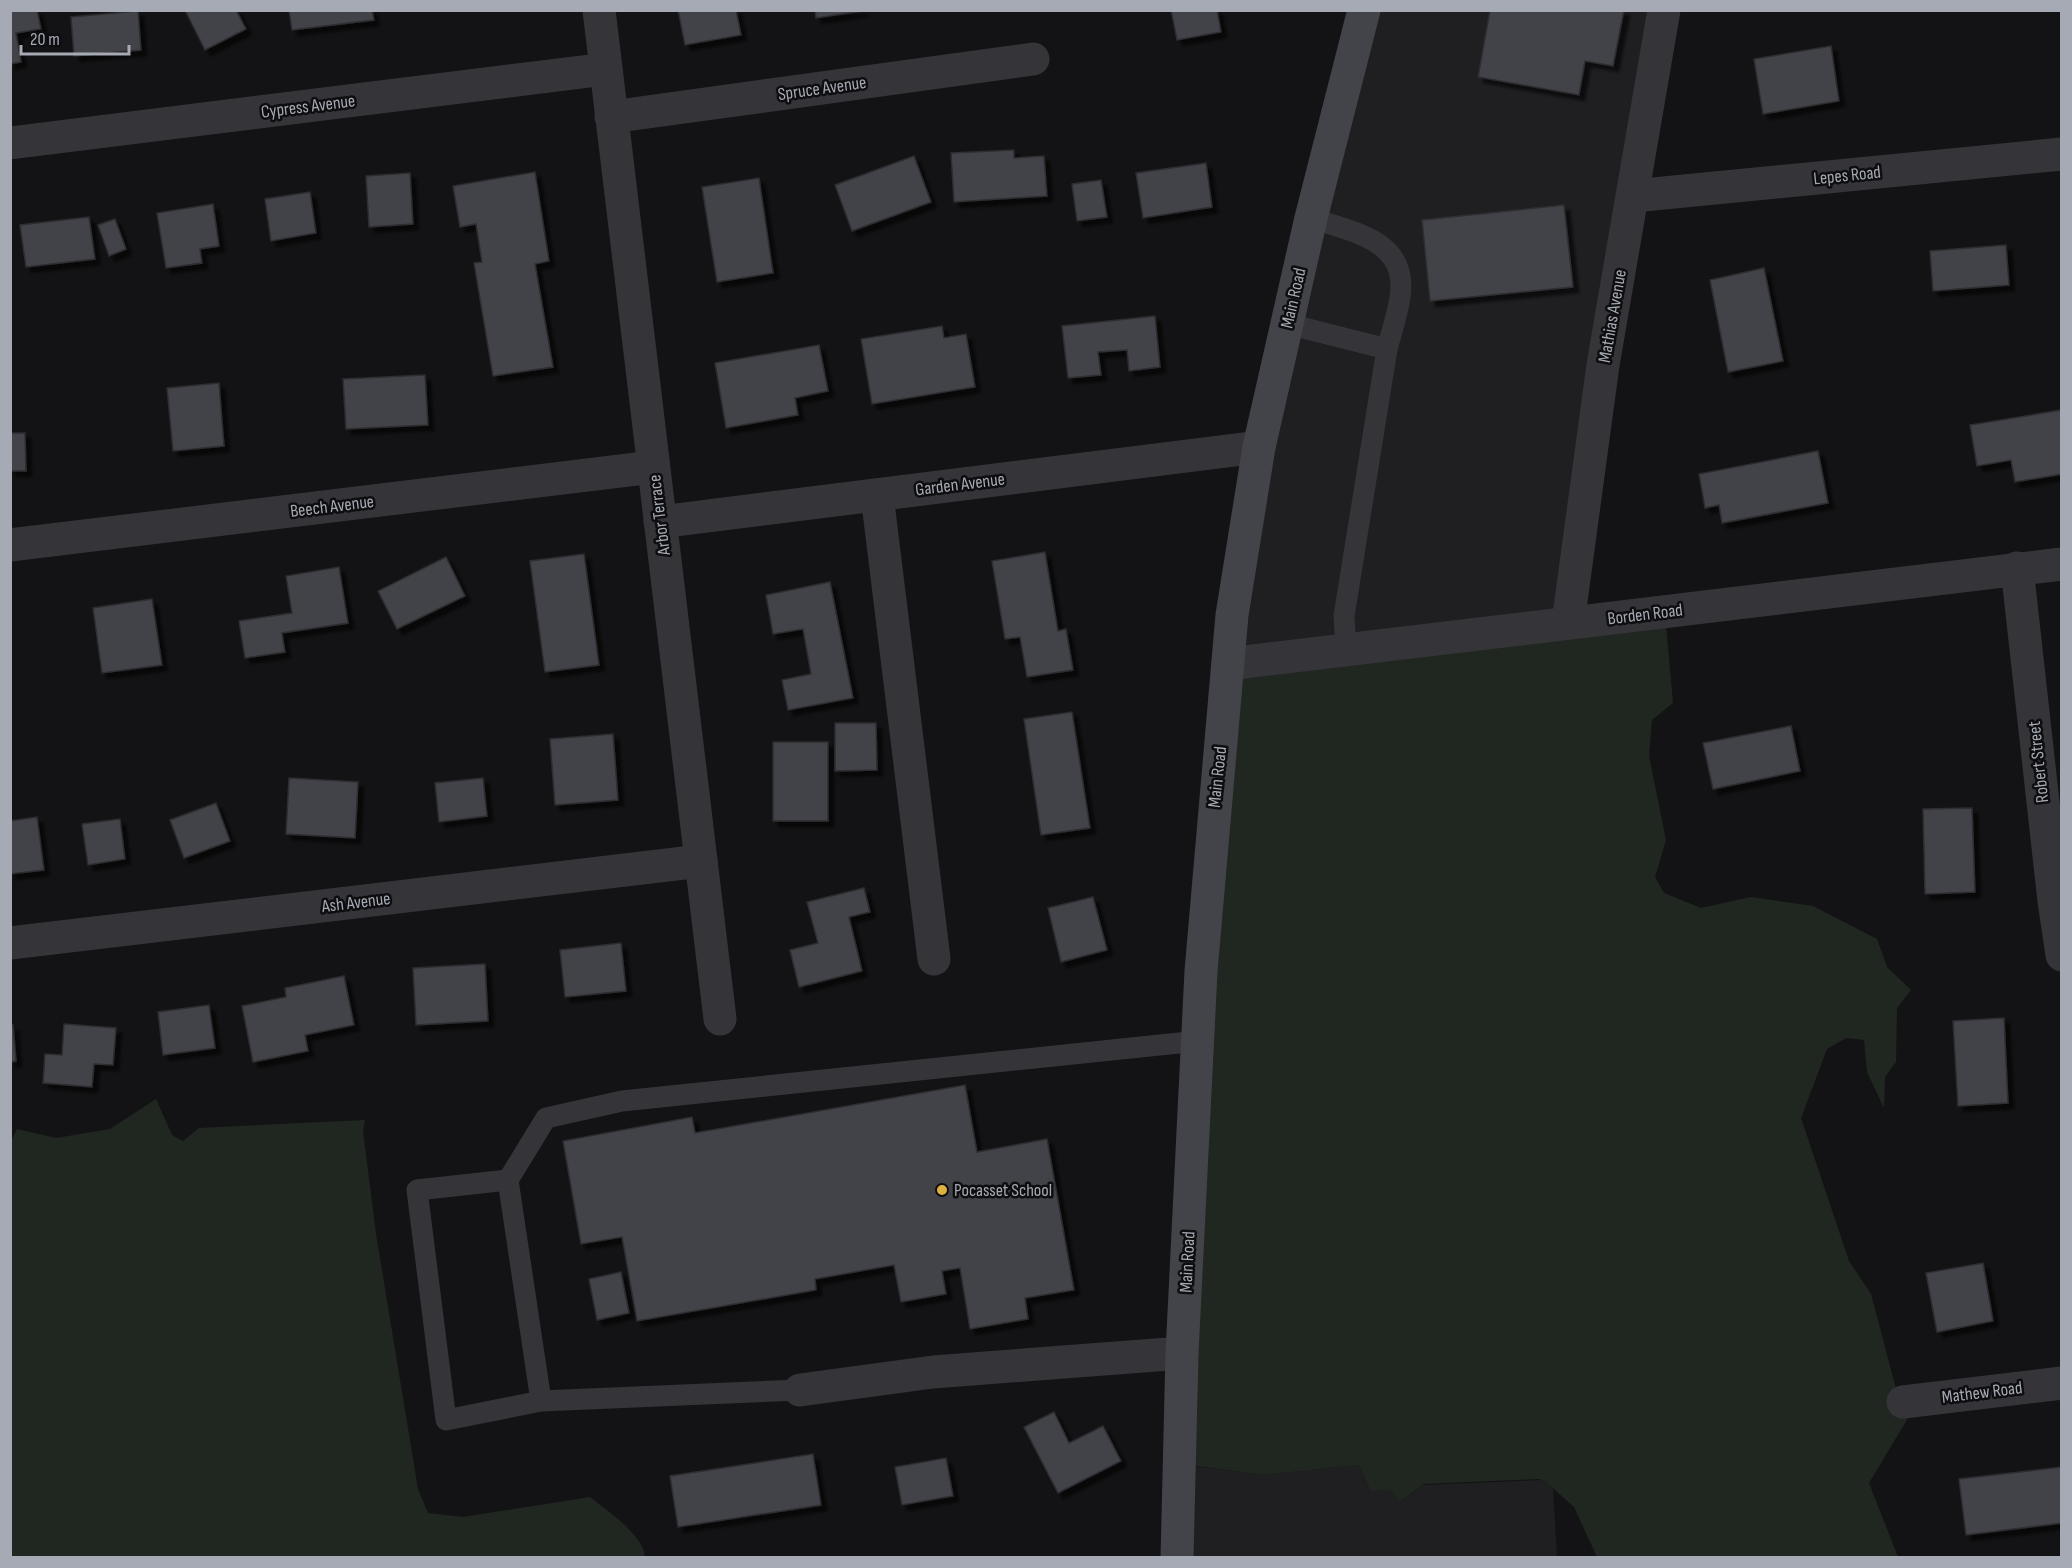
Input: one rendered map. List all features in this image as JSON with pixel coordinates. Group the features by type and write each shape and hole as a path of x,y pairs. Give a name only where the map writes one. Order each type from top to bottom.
{"main road":[{"name":"Main Road","path":"1177,1557 1182,1353 1198,1041 1208,872 1232,615 1259,447 1311,218 1365,10"}],"street":[{"name":"Arbor Terrace","path":"599,10 720,1019"},
{"name":"Mathias Avenue","path":"1568,623 1603,365 1664,10"},
{"name":"Spruce Avenue","path":"611,117 1033,59"},
{"name":"Cypress Avenue","path":"10,143 606,69"},
{"name":"Lepes Road","path":"1633,196 2061,154"},
{"name":"Garden Avenue","path":"660,522 1259,447"},
{"name":"Beech Avenue","path":"10,546 653,467"},
{"path":"877,495 934,959"},
{"name":"Borden Road","path":"1228,664 2061,564"},
{"name":"Robert Street","path":"2017,568 2061,955"},
{"name":"Ash Avenue","path":"10,943 700,861"},
{"path":"800,1390 933,1372 1182,1353"},
{"name":"Mathew Road","path":"1903,1401 2061,1383"}],"lane":[{"path":"1311,218 1364,236 1383,247 1394,257 1400,275 1400,301 1387,349 1344,616 1346,650"},
{"path":"1288,324 1387,349"},
{"path":"541,1401 508,1180 546,1119 622,1101 1198,1041"},
{"path":"508,1180 417,1190 446,1420 541,1401 800,1390"}],"shaded area":[{"path":"1365,11 1665,11 1573,626 1233,667 1260,446"},
{"path":"1666,625 1673,703 1652,720 1649,756 1666,840 1655,877 1664,893 1701,908 1751,897 1813,906 1877,939 1887,967 1911,990 1897,1008 1896,1062 1885,1077 1884,1108 1867,1072 1864,1040 1846,1038 1827,1049 1801,1118 1849,1261 1871,1294 1900,1404 1911,1413 1869,1483 1898,1557 1597,1557 1574,1507 1545,1481 1539,1479 1424,1484 1401,1501 1390,1490 1370,1490 1357,1465 1263,1475 1182,1464 1227,679"},
{"path":"156,1099 172,1135 183,1141 199,1128 365,1120 363,1131 376,1234 418,1489 428,1513 463,1517 590,1497 631,1532 643,1548 645,1557 11,1557 11,1141 17,1129 56,1138 110,1129"},
{"path":"1186,1465 1263,1475 1357,1465 1370,1490 1391,1490 1401,1501 1423,1485 1544,1480 1553,1488 1557,1557 1180,1558"}],"building":[{"path":"10,10 37,10 41,29 16,33 21,62 10,64"},
{"path":"190,10 236,10 246,29 205,50 186,12"},
{"path":"289,10 372,10 374,20 292,30"},
{"path":"678,10 736,10 741,35 685,45"},
{"path":"815,10 862,10 862,11 816,18"},
{"path":"1171,10 1217,10 1221,32 1177,40"},
{"path":"1490,10 1624,10 1613,66 1585,61 1579,95 1478,77"},
{"path":"138,11 141,50 74,56 71,17"},
{"path":"1831,46 1839,101 1763,114 1754,59"},
{"path":"1014,150 1014,158 1044,156 1047,196 954,202 951,153"},
{"path":"914,156 931,202 852,231 835,185"},
{"path":"1206,163 1212,207 1143,218 1136,173"},
{"path":"535,172 549,261 535,264 553,367 493,376 474,263 482,262 476,224 460,227 453,186"},
{"path":"410,173 413,224 369,227 366,176"},
{"path":"759,178 773,273 717,282 702,187"},
{"path":"1101,180 1107,217 1077,221 1072,184"},
{"path":"310,192 316,233 271,241 265,199"},
{"path":"213,204 219,246 200,249 202,263 166,268 157,213"},
{"path":"1564,205 1573,287 1430,301 1422,220"},
{"path":"89,217 95,259 26,267 20,225"},
{"path":"115,219 126,249 109,256 98,225"},
{"path":"2006,245 2009,285 1933,291 1930,251"},
{"path":"1764,268 1783,361 1728,372 1710,280"},
{"path":"1155,316 1160,367 1129,371 1127,350 1098,352 1101,375 1068,378 1062,326"},
{"path":"942,326 944,338 966,334 975,387 872,404 861,339"},
{"path":"819,345 828,391 795,398 798,415 726,428 715,363"},
{"path":"425,375 428,425 346,429 343,379"},
{"path":"219,383 224,446 173,451 167,388"},
{"path":"2062,410 2062,474 2015,482 2011,460 1977,466 1970,425"},
{"path":"10,433 25,433 26,471 10,471"},
{"path":"1818,451 1828,503 1722,523 1719,505 1705,508 1699,474"},
{"path":"1045,552 1058,631 1066,629 1073,670 1027,677 1020,637 1005,639 992,561"},
{"path":"584,554 599,665 545,672 530,561"},
{"path":"446,557 465,596 397,629 378,591"},
{"path":"339,567 348,623 282,633 285,652 245,658 239,621 292,613 286,576"},
{"path":"830,582 853,698 788,710 782,680 811,674 803,629 773,634 766,595"},
{"path":"152,599 162,665 102,673 93,608"},
{"path":"1072,712 1090,828 1041,835 1024,719"},
{"path":"835,723 876,723 877,770 835,771"},
{"path":"1791,726 1800,771 1713,789 1703,743"},
{"path":"613,734 618,800 555,805 550,739"},
{"path":"773,742 828,742 828,821 773,821"},
{"path":"289,778 358,782 355,838 286,834"},
{"path":"483,778 487,816 439,822 435,783"},
{"path":"216,803 230,841 184,858 170,820"},
{"path":"1972,808 1975,892 1925,894 1923,809"},
{"path":"37,817 44,870 10,874 10,821"},
{"path":"120,819 125,859 88,865 82,824"},
{"path":"864,888 870,912 849,917 862,971 799,987 790,950 818,943 807,902"},
{"path":"1093,897 1107,950 1061,962 1048,908"},
{"path":"621,943 626,991 565,997 560,950"},
{"path":"485,964 488,1021 416,1025 413,968"},
{"path":"344,976 354,1025 305,1035 308,1051 253,1062 242,1006 286,997 285,988"},
{"path":"209,1005 215,1048 163,1055 158,1012"},
{"path":"2004,1018 2008,1103 1958,1106 1953,1021"},
{"path":"64,1024 116,1028 113,1065 94,1064 92,1087 43,1083 45,1054 62,1055"},
{"path":"10,1025 13,1025 16,1061 10,1062"},
{"path":"965,1085 977,1152 1047,1139 1074,1290 1025,1298 1028,1319 970,1329 960,1268 942,1271 946,1294 901,1302 894,1265 815,1279 816,1290 637,1321 622,1237 581,1244 563,1141 692,1117 695,1133"},
{"path":"1983,1263 1993,1321 1937,1332 1926,1273"},
{"path":"621,1272 629,1313 597,1320 589,1279"},
{"path":"1054,1412 1069,1443 1103,1426 1121,1461 1058,1493 1024,1427"},
{"path":"813,1454 821,1505 678,1527 670,1476"},
{"path":"946,1458 953,1496 902,1505 895,1467"},
{"path":"2062,1467 2062,1523 1966,1535 1959,1479"}],"place":[{"name":"Pocasset School","path":"942,1190"}]}
